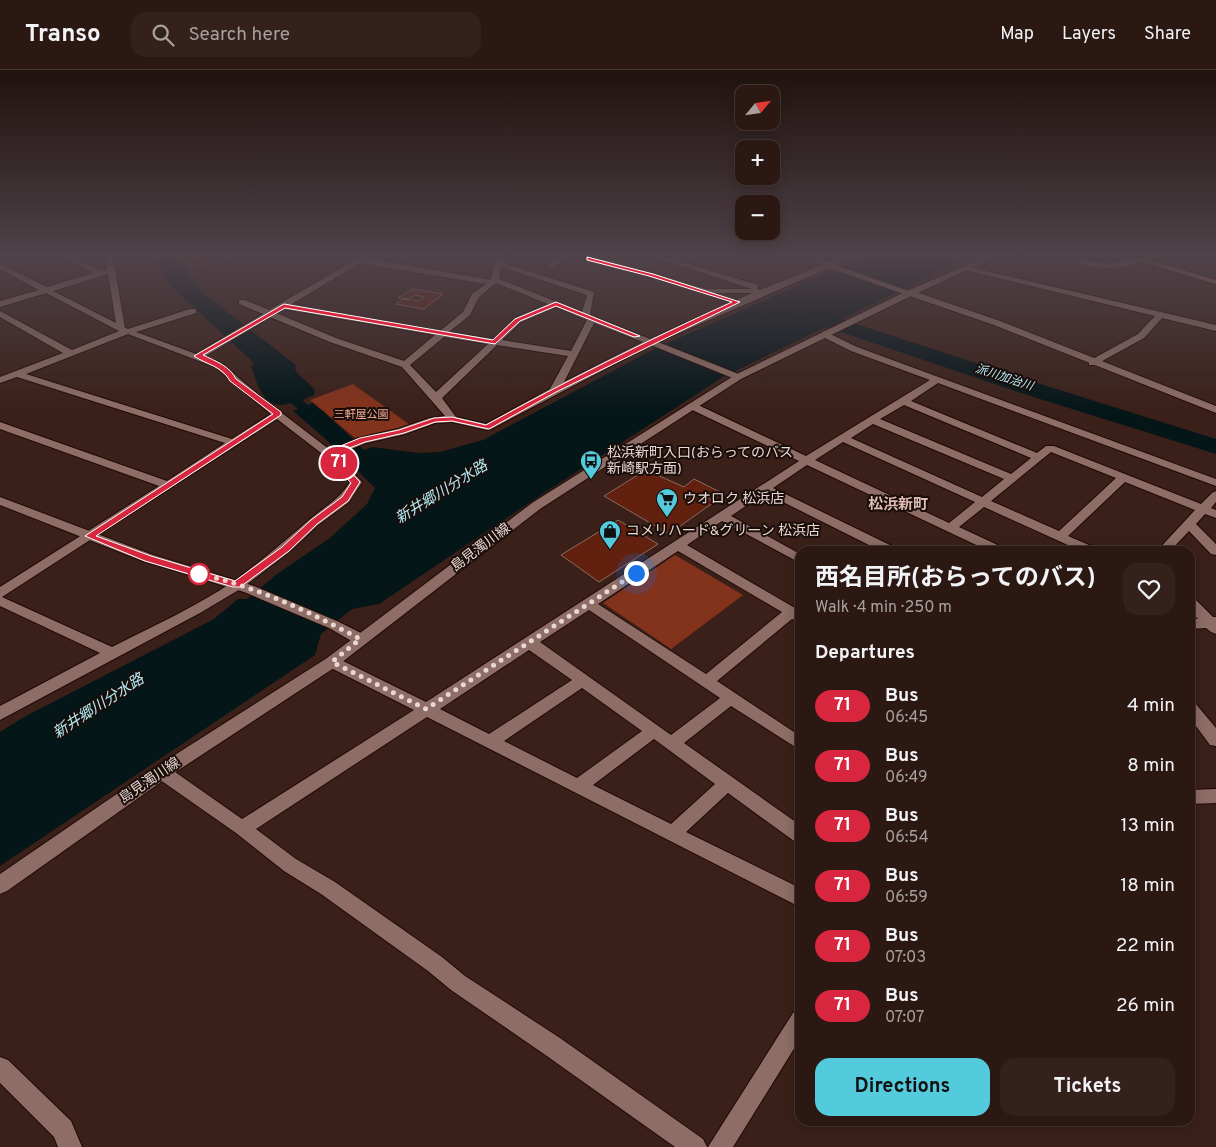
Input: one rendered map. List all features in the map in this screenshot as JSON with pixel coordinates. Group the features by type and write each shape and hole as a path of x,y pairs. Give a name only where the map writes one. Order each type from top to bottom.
{"street":[{"path":"0,714 15,704 243,587 314,522 345,499 356,482 329,454 239,385 218,364 124,330 82,308"},
{"path":"119,308 124,330"},
{"path":"256,308 332,340 405,365 436,398 452,419"},
{"path":"198,356 280,308"},
{"path":"297,308 442,334 575,354"},
{"path":"405,365 467,313 469,308"},
{"path":"436,398 518,320 546,308"},
{"path":"567,308 732,375"},
{"path":"554,390 575,354 589,317 590,308"},
{"path":"329,454 363,440 401,432 434,420 452,419 487,427 554,390 724,308"},
{"name":"島見濁川線","path":"0,885 162,772 332,662 536,506 692,406 732,375 878,308"},
{"path":"954,308 997,323 1092,363 1216,410"},
{"path":"1132,308 1216,328"},
{"path":"2,378 17,374 124,330 193,311"},
{"path":"0,314 70,353"},
{"path":"1092,363 1141,336 1160,315"},
{"path":"824,334 854,349 1216,482"},
{"path":"17,374 234,443"},
{"path":"242,828 312,785 807,460 937,380"},
{"path":"903,401 1038,457"},
{"path":"692,406 988,546"},
{"path":"0,593 278,414"},
{"path":"873,420 1012,478"},
{"path":"0,426 168,485"},
{"path":"843,438 1080,546"},
{"path":"950,528 1050,448 1216,514"},
{"path":"1060,537 1124,477"},
{"path":"764,488 881,546"},
{"path":"1168,546 1216,495"},
{"path":"0,501 148,558 243,587 334,625 360,639"},
{"path":"722,516 795,556"},
{"path":"1189,524 1216,551"},
{"path":"678,545 795,615 707,681"},
{"path":"0,601 113,653"},
{"path":"588,604 795,739"},
{"path":"1195,607 1214,625"},
{"path":"1195,624 1214,625"},
{"path":"529,642 795,832"},
{"path":"332,662 795,895"},
{"path":"491,741 583,680"},
{"path":"671,744 732,698"},
{"path":"1195,713 1216,740"},
{"path":"579,786 653,731"},
{"path":"162,772 242,828 290,865 328,888 427,958 458,983 552,1046 695,1147"},
{"path":"673,833 727,784"},
{"path":"1195,797 1216,796"},
{"path":"720,1147 795,1028"},
{"path":"0,1068 64,1129 70,1147"}],"green space":[{"name":"三軒屋公園","path":"353,384 410,425 355,438 310,400"},
{"path":"675,555 743,595 671,649 603,603"}],"water":[{"path":"195,308 222,308 296,365 295,369 297,372 315,391 314,395 302,400 308,405 313,403 354,440 335,447 293,411 298,409 291,403 282,405 268,401 256,381 251,366 255,364"},
{"name":"新井郷川分水路","path":"747,308 864,308 723,377 544,493 379,604 352,609 321,634 315,655 0,866 0,732 24,717 214,619 238,599 247,599 277,574 330,538 367,504 376,486 370,475 350,456 372,447 418,453 440,452 483,440 656,348"}],"building":[{"name":"ウオロク 松浜店","path":"646,470 684,487 694,479 720,492 708,498 714,502 669,534 604,496"},
{"name":"コメリハード&グリーン 松浜店","path":"618,520 658,544 599,582 561,555"}],"waterway":[{"name":"派川加治川","path":"795,310 1029,388 1216,447"},
{"path":"314,415 383,482"}],"bus line":[{"name":"71","path":"280,308 198,356 218,364 230,374 233,380 278,414 89,536 148,558 237,585 286,549 314,522 345,499 356,482 329,454 363,440 401,432 434,420 452,419 487,427 554,390 678,328 723,308"},
{"name":"71","path":"297,308 495,342 518,320 546,308"},
{"name":"71","path":"567,308 636,336"}],"place":[{"name":"松浜新町入口(おらってのバス 新崎駅方面)","path":"591,480"},
{"name":"ウオロク 松浜店","path":"667,518"},
{"name":"コメリハード&グリーン 松浜店","path":"610,550"}],"district":[{"name":"松浜新町","path":"898,505"}],"route":[{"path":"199,574 249,588 334,625 360,639 332,662 426,709 636,573"}]}
